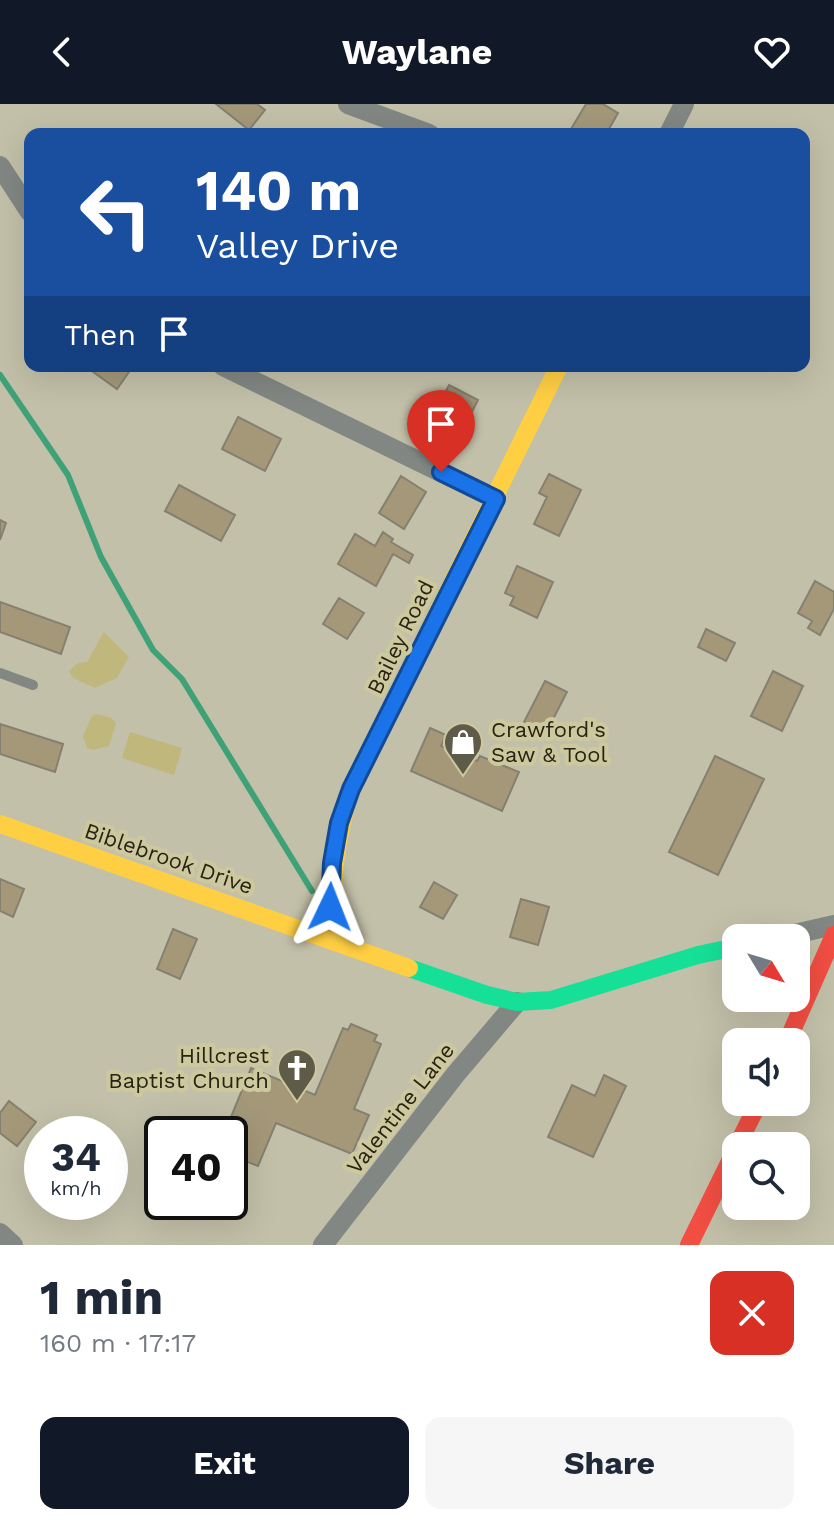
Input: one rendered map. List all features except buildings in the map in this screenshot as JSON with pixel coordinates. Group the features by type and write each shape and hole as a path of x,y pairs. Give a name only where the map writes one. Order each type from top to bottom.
{"street":[{"path":"348,104 413,128"},
{"path":"672,128 684,104"},
{"path":"0,166 24,203"},
{"path":"235,372 496,499"},
{"name":"Bailey Road","path":"335,941 330,907 332,863 339,823 351,789 556,372"},
{"name":"Biblebrook Drive","path":"0,824 487,995 517,1002 551,1000 722,950"},
{"path":"810,930 834,925"},
{"path":"793,1028 834,935"},
{"name":"Valentine Lane","path":"323,1245 455,1075 517,1002"},
{"path":"689,1245 722,1178"},
{"path":"705,1245 722,1202"},
{"path":"0,1233 13,1245"}],"lane":[{"path":"0,673 33,685"}],"shaded area":[{"path":"104,632 129,657 117,678 95,688 73,678 69,671 78,663 87,662"},
{"path":"97,714 116,723 109,746 93,750 87,748 83,736 92,716"},
{"path":"130,732 182,748 174,775 122,758"}],"waterway":[{"path":"0,375 68,475 101,557 153,650 182,679 312,891"}],"traffic: fast":[{"path":"409,968 517,1002 551,1000 722,950"}],"traffic: slow":[{"path":"335,941 335,864 351,789 556,372"},
{"path":"0,824 409,968"}],"traffic: jam":[{"path":"793,1028 834,935"},
{"path":"744,1132 752,1116"},
{"path":"689,1245 722,1178"}],"place":[{"name":"Crawford's Saw & Tool","path":"463,776"},
{"name":"Hillcrest Baptist Church","path":"297,1102"}],"route":[{"path":"330,907 332,863 339,823 351,789 496,499 441,472"}]}
